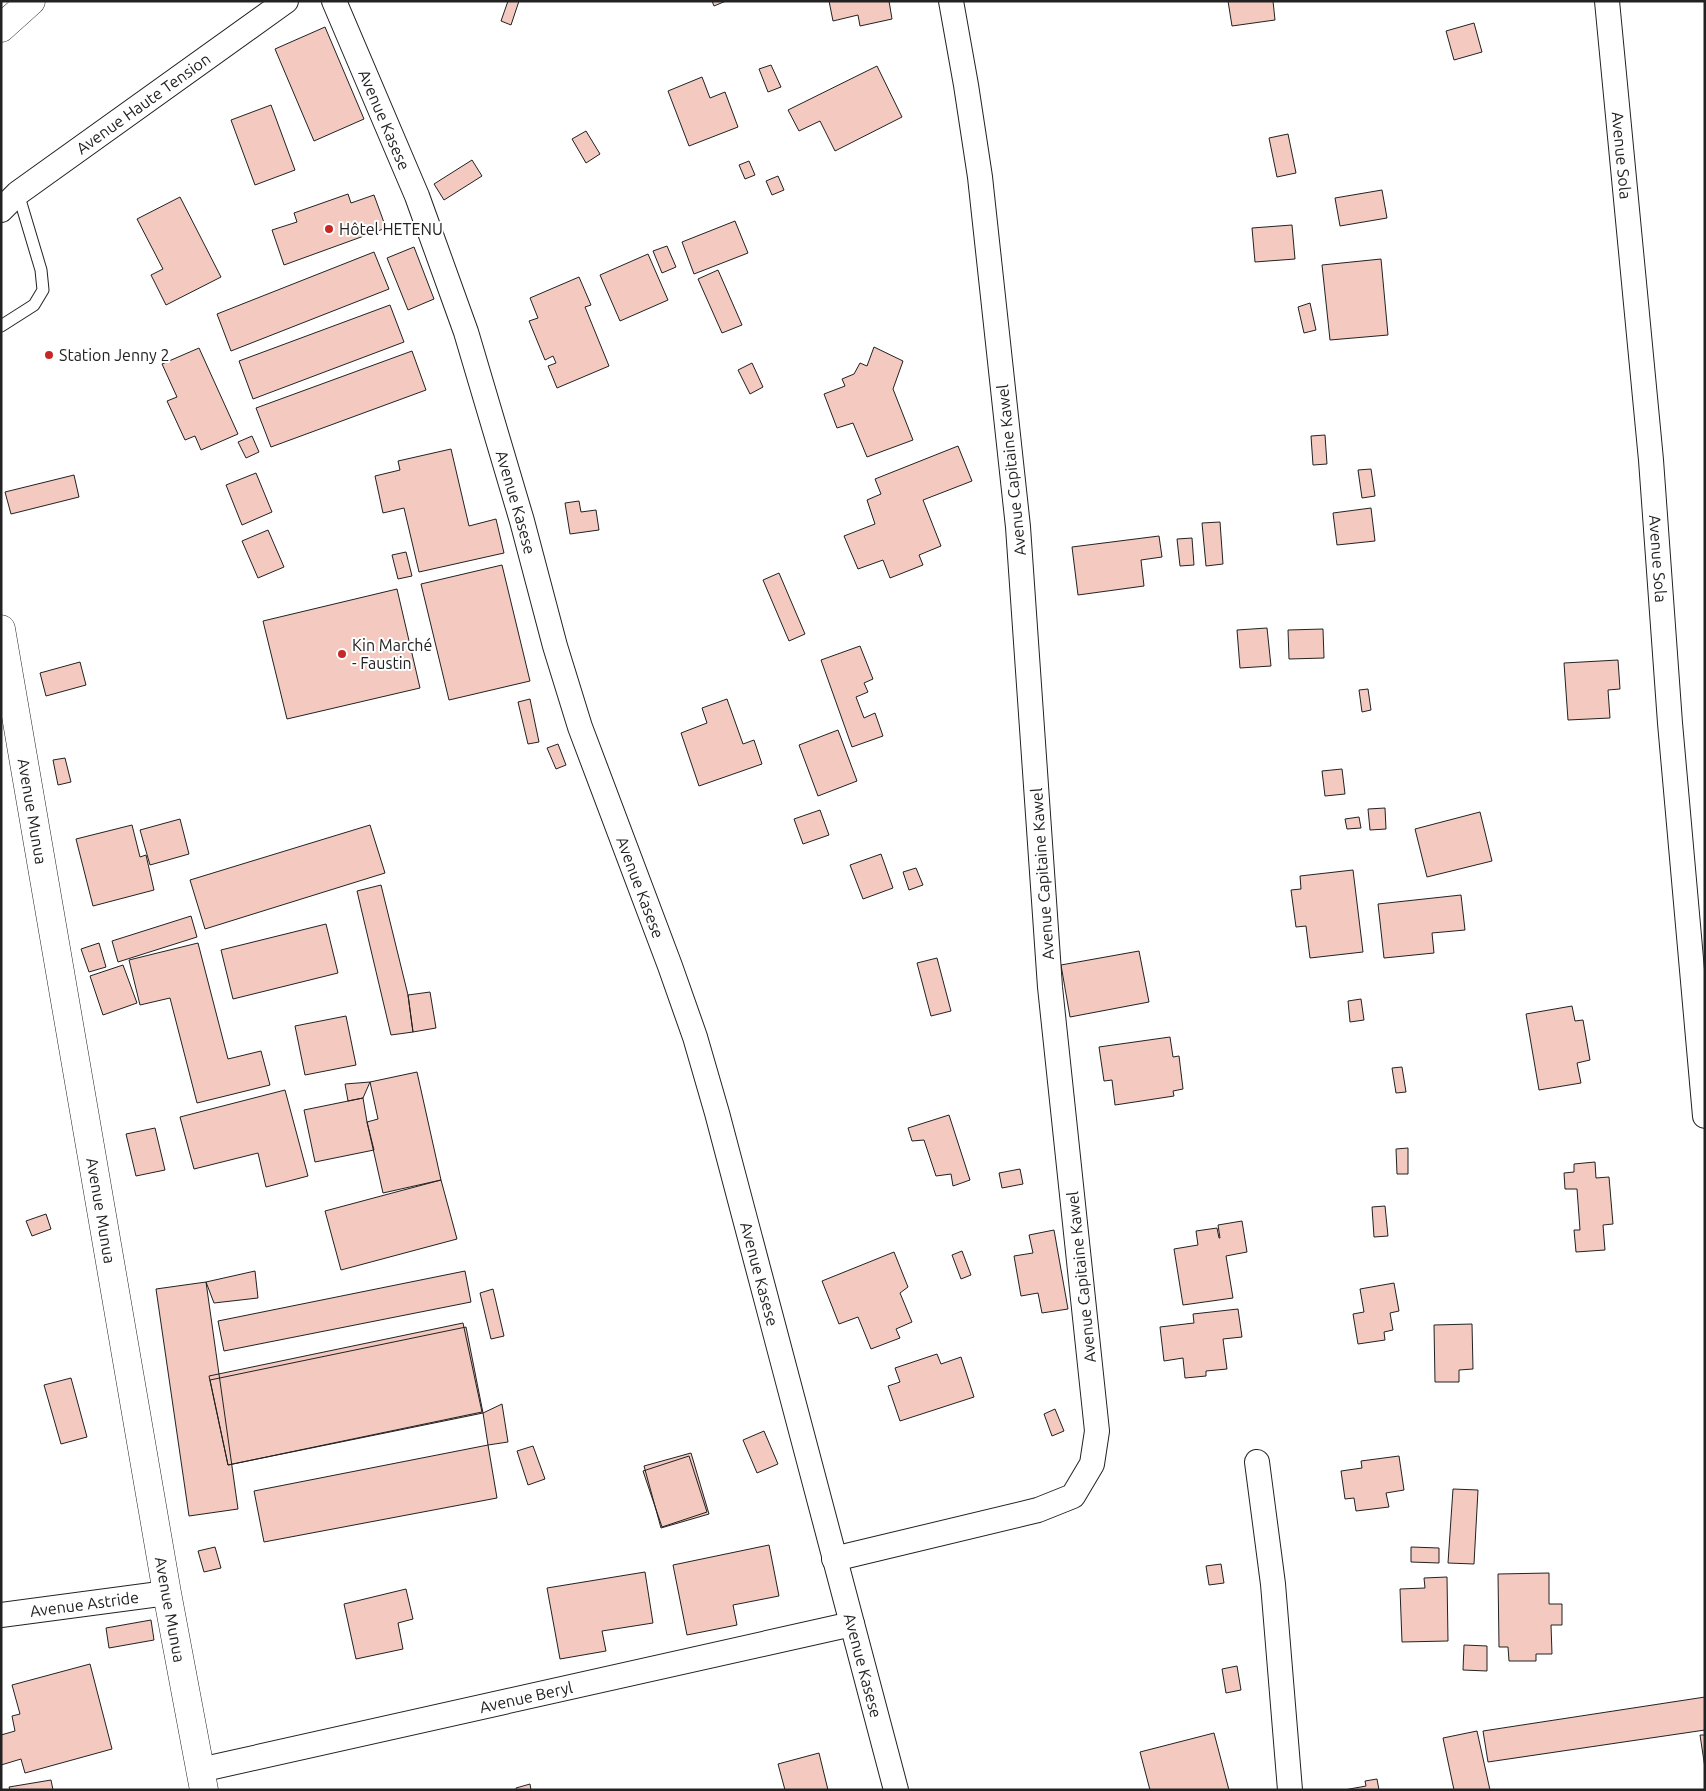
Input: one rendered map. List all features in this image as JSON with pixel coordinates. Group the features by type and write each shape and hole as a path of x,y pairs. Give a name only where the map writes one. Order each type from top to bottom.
{"main road":[{"path":"1,28 32,1"},
{"name":"Avenue Munua","path":"1,629 167,1593 202,1780"}],"street":[{"name":"Avenue Haute Tension","path":"1,210 18,194 286,1"},
{"name":"Avenue Kasese","path":"334,1 417,196 466,332 522,522 555,646 580,727 695,1037 717,1113 896,1790"},
{"name":"Avenue Capitaine Kawel","path":"834,1559 1038,1510 1073,1496 1092,1464 1097,1431 1050,987 1018,527 980,177 951,1"},
{"name":"Avenue Sola","path":"1607,1 1651,460 1670,723 1705,1116"},
{"path":"1257,1462 1274,1594 1290,1790"},
{"name":"Avenue Astride","path":"1,1615 167,1593"},
{"name":"Avenue Beryl","path":"202,1780 852,1624"}],"lane":[{"path":"1,326 34,305 43,290 41,270 18,194"}],"building":[{"path":"508,1 519,1 511,25 501,21"},
{"path":"712,1 726,1 714,6"},
{"path":"829,1 889,1 892,19 860,26 858,15 833,21"},
{"path":"1228,1 1273,1 1275,20 1232,26"},
{"path":"1474,23 1482,52 1454,60 1446,31"},
{"path":"325,27 364,119 314,141 275,49"},
{"path":"771,65 781,87 768,92 759,69"},
{"path":"877,66 902,117 835,151 820,121 799,131 788,110"},
{"path":"702,77 710,98 725,92 738,127 689,146 668,91"},
{"path":"271,105 295,170 255,185 231,120"},
{"path":"586,131 600,154 586,163 572,139"},
{"path":"1288,134 1296,173 1277,177 1269,138"},
{"path":"472,160 482,176 444,200 434,184"},
{"path":"749,161 755,175 745,179 739,165"},
{"path":"778,176 784,190 772,195 766,181"},
{"path":"1382,190 1387,218 1340,226 1335,198"},
{"name":"Hôtel HETENU","path":"348,194 351,203 374,195 386,228 284,265 272,230 297,222 294,213"},
{"path":"180,197 221,277 166,305 151,275 163,269 137,219"},
{"path":"735,221 748,253 694,274 682,242"},
{"path":"1292,225 1295,259 1255,262 1252,228"},
{"path":"667,246 676,267 662,273 653,251"},
{"path":"414,247 434,299 408,310 387,258"},
{"path":"374,252 389,289 231,351 217,314"},
{"path":"648,254 668,300 620,321 600,275"},
{"path":"1381,259 1388,335 1330,340 1322,265"},
{"path":"718,270 742,325 722,333 698,279"},
{"path":"579,277 591,305 585,307 609,366 557,388 548,366 556,363 553,356 545,360 529,321 538,318 530,298"},
{"path":"1310,303 1316,330 1304,333 1298,307"},
{"path":"390,305 404,342 253,399 239,361"},
{"path":"874,347 903,361 893,389 913,440 867,457 853,423 837,428 824,394 845,386 842,379 854,374 860,363 867,366"},
{"path":"199,348 238,434 201,450 195,436 185,440 167,401 177,397 162,364"},
{"path":"412,351 426,390 271,447 256,408"},
{"path":"752,363 763,387 750,394 738,370"},
{"path":"1325,435 1327,464 1313,465 1311,436"},
{"path":"252,436 259,452 246,458 238,442"},
{"path":"958,446 972,481 923,500 941,546 919,555 923,565 890,578 883,560 858,569 844,536 875,524 867,500 881,494 875,479"},
{"path":"451,449 469,526 496,519 504,553 419,572 404,508 383,513 375,476 400,470 398,461"},
{"path":"1371,469 1375,496 1362,498 1358,470"},
{"path":"256,473 272,512 242,525 226,485"},
{"path":"74,475 79,497 11,514 5,492"},
{"path":"579,501 581,512 596,510 599,530 570,534 565,503"},
{"path":"1371,508 1375,541 1337,545 1333,513"},
{"path":"1220,522 1223,564 1206,566 1202,523"},
{"path":"268,530 284,567 258,578 242,541"},
{"path":"1159,536 1162,557 1141,560 1144,586 1078,595 1072,547"},
{"path":"1192,538 1194,565 1180,566 1177,539"},
{"path":"406,552 412,576 398,579 392,555"},
{"path":"502,565 530,681 449,700 421,584"},
{"path":"779,573 805,634 789,641 763,580"},
{"name":"Kin Marché - Faustin","path":"397,589 420,688 287,719 263,621"},
{"path":"1267,628 1271,666 1240,668 1237,630"},
{"path":"1323,629 1324,658 1289,659 1288,630"},
{"path":"860,646 873,679 864,683 868,692 856,697 864,718 875,713 883,736 852,747 821,660"},
{"path":"1618,660 1620,689 1608,690 1610,718 1568,720 1564,663"},
{"path":"80,662 86,685 46,696 40,673"},
{"path":"1368,689 1371,710 1362,712 1359,690"},
{"path":"530,699 539,742 528,744 518,702"},
{"path":"727,699 743,744 754,740 762,764 699,786 681,733 707,723 702,708"},
{"path":"838,730 857,781 818,796 799,745"},
{"path":"558,744 566,765 556,769 547,748"},
{"path":"65,758 71,782 58,785 53,760"},
{"path":"1342,769 1345,794 1325,796 1322,771"},
{"path":"1385,808 1386,829 1370,830 1368,809"},
{"path":"820,810 829,835 803,844 794,819"},
{"path":"1480,812 1492,861 1427,877 1415,829"},
{"path":"1359,817 1361,828 1347,829 1345,819"},
{"path":"180,819 189,854 150,865 140,830"},
{"path":"132,825 140,857 146,855 154,890 93,906 76,839"},
{"path":"370,825 385,873 205,929 190,880"},
{"path":"881,854 893,888 863,899 850,865"},
{"path":"916,868 923,885 909,890 903,872"},
{"path":"1353,870 1363,952 1310,958 1306,926 1296,927 1291,890 1301,889 1300,876"},
{"path":"381,885 408,995 413,1032 391,1035 357,891"},
{"path":"1461,895 1465,930 1432,933 1434,953 1384,958 1378,904"},
{"path":"191,916 197,937 118,962 112,941"},
{"path":"326,924 338,973 233,999 221,950"},
{"path":"99,943 106,967 89,972 81,949"},
{"path":"198,943 228,1059 261,1051 270,1085 197,1103 170,998 140,1005 129,960"},
{"path":"1139,951 1149,1002 1070,1017 1061,965"},
{"path":"937,958 951,1011 931,1016 917,963"},
{"path":"123,965 137,1003 103,1015 90,976"},
{"path":"430,992 436,1028 413,1032 408,995"},
{"path":"1361,999 1364,1020 1350,1022 1348,1001"},
{"path":"1572,1006 1575,1021 1583,1020 1590,1060 1577,1063 1581,1083 1539,1090 1526,1014"},
{"path":"346,1016 356,1065 305,1075 295,1026"},
{"path":"1170,1037 1173,1057 1179,1056 1183,1089 1173,1091 1174,1096 1115,1105 1112,1080 1104,1081 1099,1047"},
{"path":"1402,1067 1406,1092 1396,1093 1392,1068"},
{"path":"417,1072 441,1180 383,1193 367,1122 378,1119 370,1082"},
{"path":"370,1082 363,1098 348,1101 345,1084"},
{"path":"285,1090 308,1176 266,1187 258,1153 194,1169 180,1117"},
{"path":"363,1098 374,1150 315,1162 304,1110"},
{"path":"949,1115 970,1180 953,1186 951,1174 936,1176 924,1140 912,1141 908,1128"},
{"path":"155,1128 165,1170 136,1176 126,1134"},
{"path":"1408,1148 1408,1174 1397,1174 1396,1149"},
{"path":"1595,1162 1596,1178 1609,1177 1613,1224 1603,1225 1605,1250 1576,1252 1574,1230 1580,1230 1577,1189 1565,1189 1564,1173 1574,1172 1574,1164"},
{"path":"1020,1169 1023,1184 1002,1188 999,1173"},
{"path":"441,1180 457,1239 341,1270 325,1211"},
{"path":"1385,1206 1388,1236 1374,1237 1372,1207"},
{"path":"46,1214 51,1229 32,1236 26,1221"},
{"path":"1242,1221 1247,1252 1226,1256 1233,1298 1183,1305 1174,1249 1198,1245 1196,1231 1217,1228 1220,1238 1218,1225"},
{"path":"1054,1230 1068,1309 1042,1313 1038,1293 1021,1296 1014,1256 1033,1253 1029,1235"},
{"path":"962,1251 971,1275 961,1279 952,1255"},
{"path":"894,1252 908,1287 900,1293 912,1322 896,1329 900,1338 871,1349 858,1317 839,1324 822,1281"},
{"path":"255,1271 258,1298 214,1303 206,1282"},
{"path":"465,1271 471,1302 224,1351 218,1321"},
{"path":"206,1282 238,1509 189,1516 156,1289"},
{"path":"1394,1283 1399,1311 1390,1313 1393,1330 1384,1332 1385,1340 1358,1344 1353,1314 1364,1312 1360,1289"},
{"path":"493,1289 504,1336 491,1339 480,1293"},
{"path":"1238,1309 1242,1337 1223,1339 1227,1369 1206,1371 1206,1376 1185,1378 1183,1358 1164,1361 1160,1327 1194,1323 1193,1314"},
{"path":"463,1323 482,1412 228,1465 209,1376"},
{"path":"1472,1324 1473,1369 1459,1370 1459,1382 1435,1382 1434,1325"},
{"path":"466,1327 483,1413 228,1465 210,1380"},
{"path":"937,1354 941,1364 961,1357 974,1397 900,1421 888,1386 900,1382 895,1368"},
{"path":"71,1378 87,1437 61,1444 44,1385"},
{"path":"502,1404 508,1442 488,1445 483,1413"},
{"path":"1055,1409 1064,1431 1052,1436 1044,1414"},
{"path":"764,1431 778,1464 757,1473 743,1440"},
{"path":"488,1445 497,1498 264,1542 254,1491"},
{"path":"533,1446 545,1479 528,1485 517,1451"},
{"path":"691,1453 709,1514 661,1528 644,1466"},
{"path":"689,1456 707,1512 662,1527 643,1471"},
{"path":"1399,1456 1404,1490 1386,1493 1389,1507 1356,1511 1354,1498 1345,1499 1341,1471 1362,1468 1361,1461"},
{"path":"1453,1489 1478,1490 1474,1564 1448,1563"},
{"path":"769,1545 779,1596 733,1605 737,1625 687,1635 673,1565"},
{"path":"215,1547 221,1568 204,1572 198,1551"},
{"path":"1411,1547 1439,1548 1439,1563 1411,1562"},
{"path":"1221,1564 1224,1583 1209,1585 1206,1566"},
{"path":"645,1572 653,1623 602,1631 606,1651 560,1659 547,1588"},
{"path":"1549,1573 1549,1604 1562,1604 1562,1625 1551,1625 1552,1654 1536,1654 1536,1661 1509,1661 1508,1647 1499,1647 1498,1574"},
{"path":"1447,1577 1448,1641 1402,1642 1400,1589 1425,1588 1424,1578"},
{"path":"406,1589 413,1619 398,1623 403,1649 356,1659 344,1604"},
{"path":"151,1620 154,1640 109,1648 106,1628"},
{"path":"1464,1645 1487,1646 1487,1671 1463,1670"},
{"path":"90,1664 112,1749 25,1773 21,1759 1,1765 1,1735 15,1731 12,1716 20,1714 12,1685"},
{"path":"1237,1666 1241,1690 1226,1693 1222,1669"},
{"path":"1705,1697 1705,1730 1488,1762 1483,1731"},
{"path":"1477,1731 1490,1790 1454,1790 1443,1738"},
{"path":"1214,1733 1229,1790 1150,1790 1140,1752"},
{"path":"1700,1735 1705,1735 1705,1768"},
{"path":"819,1753 828,1790 785,1790 778,1764"},
{"path":"1377,1779 1379,1790 1344,1790 1366,1786 1365,1781"},
{"path":"51,1780 53,1790 10,1790 9,1787"},
{"path":"530,1784 531,1790 516,1790 516,1788"}],"place":[{"name":"Hôtel HETENU","path":"329,229"},
{"name":"Station Jenny 2","path":"49,355"},
{"name":"Kin Marché - Faustin","path":"342,654"}]}
